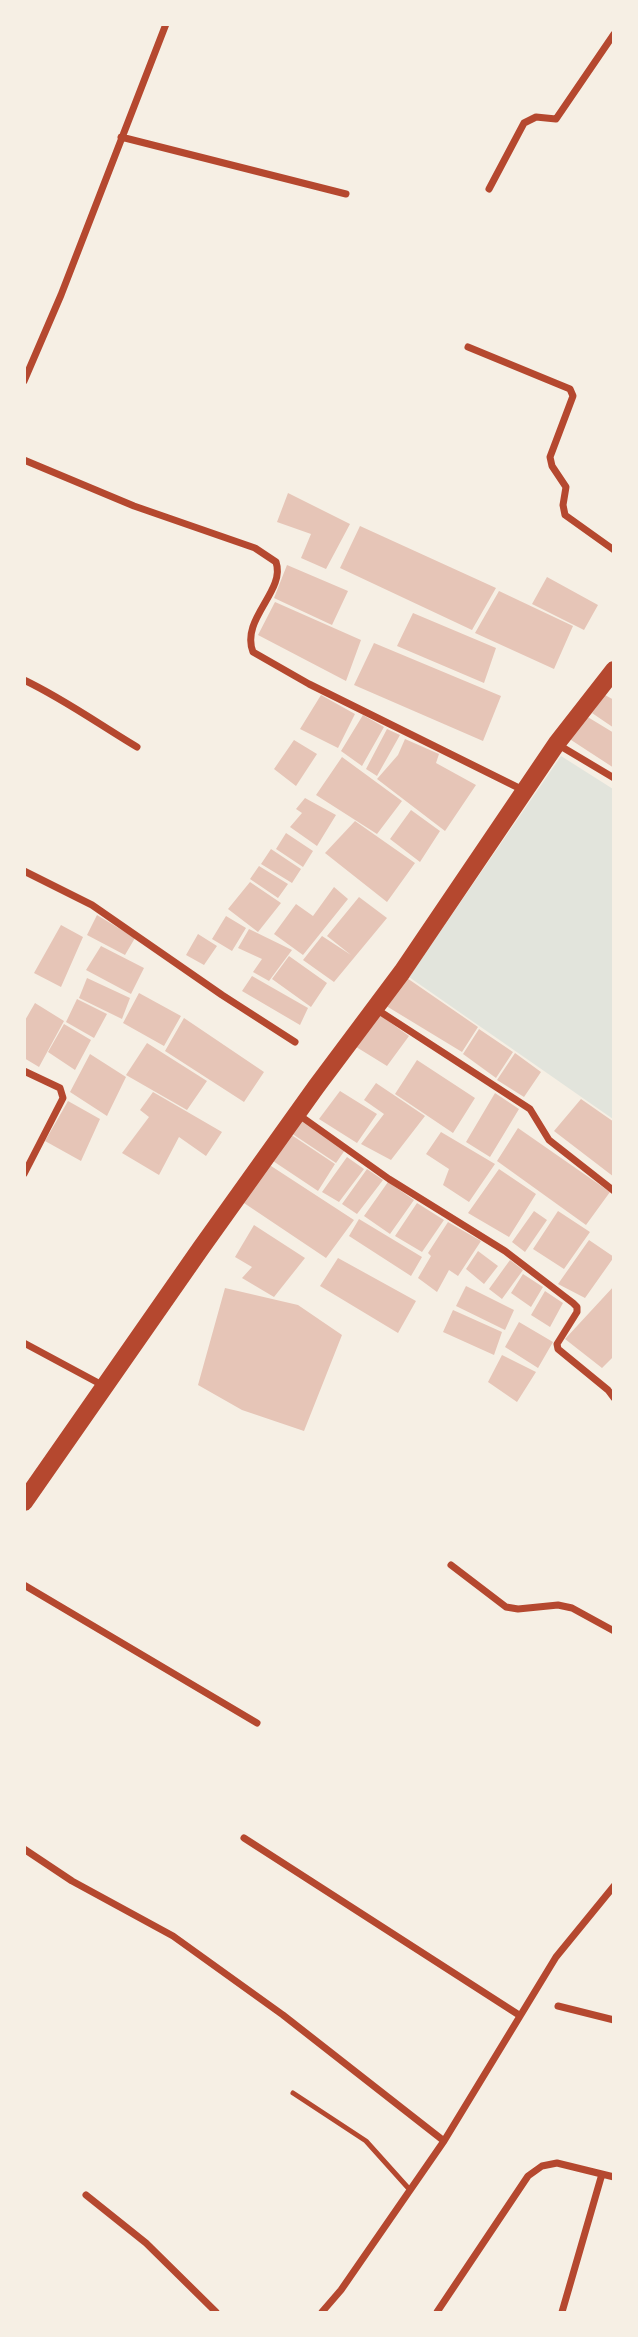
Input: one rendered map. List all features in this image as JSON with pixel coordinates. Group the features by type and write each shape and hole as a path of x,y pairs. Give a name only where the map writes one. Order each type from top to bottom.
{"main road":[{"path":"24,1502 297,1114 375,1009 557,743 614,670"}],"street":[{"path":"24,381 61,295 166,24"},
{"path":"489,188 524,123 536,117 556,119 614,34"},
{"path":"121,137 346,194"},
{"path":"468,347 570,389 573,396 550,457 552,466 566,488 563,505 565,515 614,550"},
{"path":"24,460 134,506 255,548 276,562 277,576 250,632 249,642 253,652 309,684 525,791"},
{"path":"24,680 58,696 74,709 137,747"},
{"path":"557,743 614,778"},
{"path":"24,871 92,905 222,995 295,1041"},
{"path":"375,1009 530,1109 550,1140 614,1191"},
{"path":"24,1071 60,1088 63,1098 24,1174"},
{"path":"297,1114 389,1179 505,1251 573,1303 577,1312 557,1344 558,1349 614,1398"},
{"path":"24,1343 105,1387"},
{"path":"451,1566 506,1607 518,1609 558,1605 572,1608 614,1631"},
{"path":"24,1586 257,1723"},
{"path":"244,1839 519,2015"},
{"path":"24,1849 72,1881 173,1936 283,2015 444,2141"},
{"path":"322,2312 341,2290 444,2141 556,1957 614,1886"},
{"path":"558,2006 614,2020"},
{"path":"437,2312 528,2176 542,2166 557,2163 614,2178"},
{"path":"562,2312 602,2174"},
{"path":"86,2195 146,2243 216,2312"}],"lane":[{"path":"293,2093 366,2141 410,2190"}],"shaded area":[{"path":"561,756 613,789 613,1119 409,977"}],"building":[{"path":"288,493 350,524 326,569 301,558 311,534 277,522"},
{"path":"360,526 496,588 472,630 340,568"},
{"path":"287,565 348,591 332,625 274,598"},
{"path":"547,577 598,605 584,630 532,604"},
{"path":"499,591 573,626 554,669 475,633"},
{"path":"275,602 361,640 346,681 258,635"},
{"path":"413,613 496,648 484,683 397,646"},
{"path":"374,643 501,696 483,741 354,685"},
{"path":"321,695 355,714 338,748 300,729"},
{"path":"605,695 614,700 614,728 592,713"},
{"path":"363,715 384,727 362,766 341,751"},
{"path":"586,716 614,733 614,768 568,738"},
{"path":"387,729 400,735 377,776 366,769"},
{"path":"405,739 439,754 436,763 476,785 445,831 377,779 398,755"},
{"path":"294,740 317,754 296,786 274,769"},
{"path":"342,757 402,801 377,834 316,795"},
{"path":"305,798 336,815 317,846 290,827 302,813 296,809"},
{"path":"411,810 440,831 420,862 390,839"},
{"path":"355,821 415,863 387,902 325,853"},
{"path":"286,833 313,851 303,867 276,849"},
{"path":"271,849 301,869 292,883 261,864"},
{"path":"259,866 288,884 278,898 250,879"},
{"path":"250,882 281,903 258,932 228,909"},
{"path":"334,887 348,899 303,955 274,934 296,904 313,916"},
{"path":"359,897 387,918 334,982 303,960 322,936 351,955 327,936"},
{"path":"97,915 135,938 125,955 87,935"},
{"path":"226,916 246,928 232,951 212,939"},
{"path":"61,925 83,937 61,987 34,973"},
{"path":"249,929 292,950 269,981 253,972 262,959 238,948"},
{"path":"198,934 217,946 204,965 186,955"},
{"path":"101,946 144,968 131,994 86,970"},
{"path":"289,956 327,983 311,1007 272,979"},
{"path":"252,976 308,1008 300,1025 242,991"},
{"path":"404,976 478,1027 462,1052 383,1004"},
{"path":"87,978 130,998 122,1019 79,998"},
{"path":"139,993 181,1016 164,1046 123,1023"},
{"path":"77,999 107,1014 94,1038 66,1022"},
{"path":"35,1003 64,1021 39,1067 24,1058 24,1022"},
{"path":"376,1012 409,1036 387,1066 353,1045"},
{"path":"184,1018 264,1072 244,1102 165,1051"},
{"path":"64,1024 91,1040 75,1070 48,1052"},
{"path":"479,1029 513,1052 496,1078 463,1054"},
{"path":"147,1043 207,1081 187,1110 126,1075"},
{"path":"515,1053 541,1072 524,1097 497,1080"},
{"path":"90,1054 126,1077 107,1116 70,1092"},
{"path":"417,1060 475,1098 453,1133 395,1094"},
{"path":"376,1083 425,1116 391,1160 361,1144 384,1114 364,1100"},
{"path":"340,1091 377,1114 357,1143 319,1119"},
{"path":"153,1092 222,1132 206,1156 179,1137 159,1175 122,1153 149,1117 140,1110"},
{"path":"495,1093 519,1109 490,1157 466,1142"},
{"path":"581,1099 614,1122 614,1177 554,1131"},
{"path":"68,1101 100,1119 81,1161 45,1141"},
{"path":"298,1117 345,1150 336,1163 288,1131"},
{"path":"518,1128 610,1192 586,1225 497,1161"},
{"path":"287,1132 335,1164 318,1191 270,1159"},
{"path":"441,1132 495,1164 469,1202 443,1185 449,1169 426,1154"},
{"path":"347,1157 364,1169 339,1202 322,1192"},
{"path":"268,1164 354,1220 326,1258 241,1201"},
{"path":"367,1169 383,1180 357,1214 342,1204"},
{"path":"499,1169 536,1194 509,1237 468,1213"},
{"path":"388,1182 414,1200 390,1234 364,1216"},
{"path":"417,1203 444,1220 422,1252 395,1236"},
{"path":"534,1211 547,1220 525,1252 512,1242"},
{"path":"558,1211 590,1232 564,1269 533,1249"},
{"path":"359,1219 422,1257 411,1276 349,1236"},
{"path":"448,1222 481,1241 458,1276 449,1270 437,1292 418,1278 431,1256 428,1253"},
{"path":"254,1225 305,1258 274,1297 242,1278 252,1267 235,1257"},
{"path":"589,1240 614,1257 585,1298 558,1284"},
{"path":"478,1251 498,1266 484,1284 466,1269"},
{"path":"338,1258 416,1301 398,1333 320,1286"},
{"path":"510,1260 523,1270 502,1299 489,1289"},
{"path":"523,1274 543,1287 531,1307 511,1293"},
{"path":"466,1286 514,1310 505,1330 456,1306"},
{"path":"614,1286 614,1356 602,1368 565,1339"},
{"path":"225,1288 298,1305 342,1335 304,1431 242,1410 198,1385"},
{"path":"545,1291 563,1303 550,1327 531,1315"},
{"path":"453,1310 502,1332 494,1355 443,1332"},
{"path":"519,1322 553,1342 538,1368 505,1347"},
{"path":"502,1355 536,1372 517,1402 488,1382"}]}
